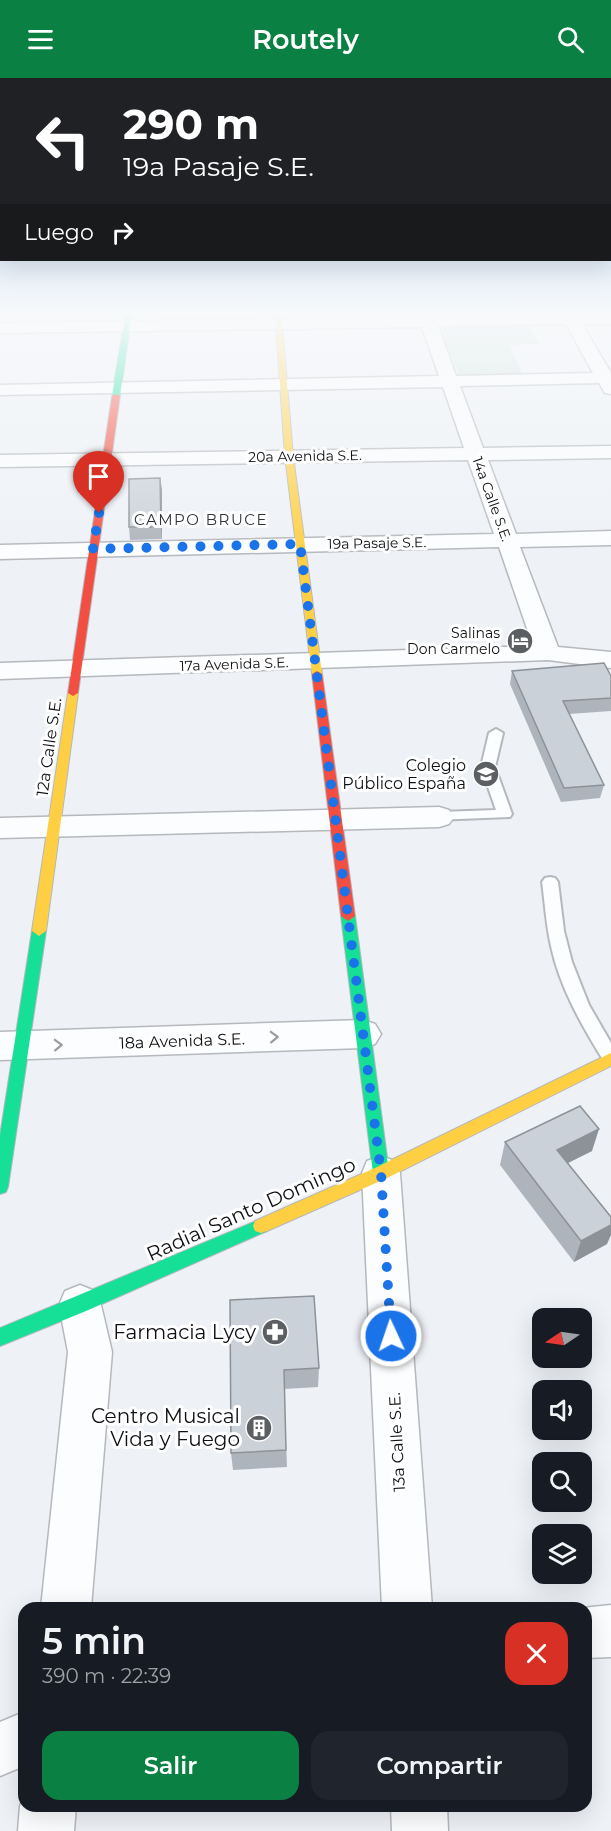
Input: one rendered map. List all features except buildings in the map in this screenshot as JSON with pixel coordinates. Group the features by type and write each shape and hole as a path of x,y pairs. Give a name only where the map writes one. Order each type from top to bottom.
{"street":[{"name":"12a Calle S.E.","path":"0,1187 11,1046 54,827 117,393"},
{"name":"13a Calle S.E.","path":"285,393 289,456 381,1173 407,1602"},
{"name":"14a Calle S.E.","path":"454,393 548,654"},
{"name":"20a Avenida S.E.","path":"0,461 475,452 611,452"},
{"name":"19a Pasaje S.E.","path":"0,552 611,538"},
{"name":"17a Avenida S.E.","path":"0,670 548,654 611,660"},
{"path":"0,828 439,817"},
{"name":"18a Avenida S.E.","path":"11,1046 363,1034"},
{"name":"Radial Santo Domingo","path":"0,1337 80,1305 381,1173 611,1058"},
{"path":"67,1602 90,1352 80,1305"},
{"path":"592,1632 611,1631"},
{"path":"0,1749 18,1742"},
{"path":"46,1831 48,1812"},
{"path":"419,1812 420,1831"}],"lane":[{"path":"439,817 505,814 488,767 496,733"},
{"path":"550,882 559,946 569,980 590,1023 611,1058"}],"traffic: fast":[{"path":"348,916 381,1173"},
{"path":"0,1187 39,931"},
{"path":"0,1337 80,1305 261,1226"}],"traffic: slow":[{"path":"284,393 289,456 317,674"},
{"path":"39,931 73,693"},
{"path":"261,1226 381,1173 611,1059"}],"traffic: jam":[{"path":"73,693 116,396"},
{"path":"317,674 348,916"}],"place":[{"name":"Salinas Don Carmelo","path":"520,641"},
{"name":"Colegio Público España","path":"486,774"},
{"name":"Farmacia Lycy","path":"275,1332"},
{"name":"Centro Musical Vida y Fuego","path":"259,1428"}],"district":[{"name":"CAMPO BRUCE","path":"201,519"}],"route":[{"path":"99,513 93,549 300,544 381,1173 391,1336"}]}
